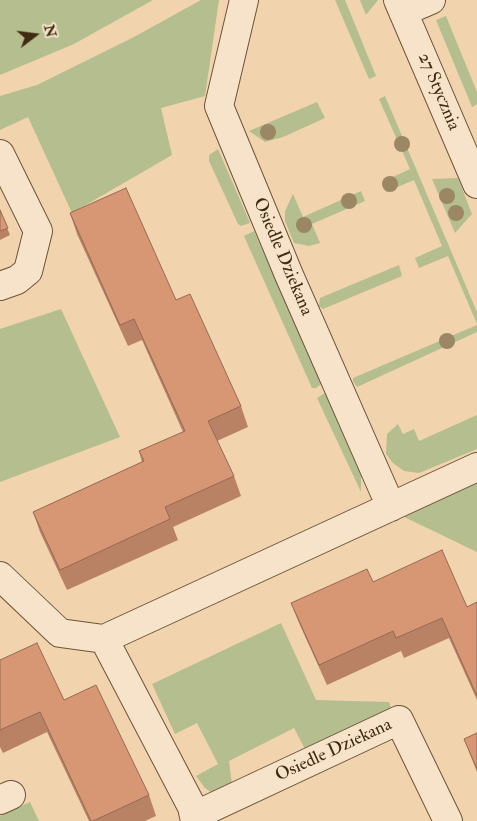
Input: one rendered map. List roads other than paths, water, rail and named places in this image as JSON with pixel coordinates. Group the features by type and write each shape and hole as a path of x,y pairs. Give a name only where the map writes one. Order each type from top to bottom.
{"street":[{"name":"Osiedle Dziekana","path":"244,0 219,106 296,292 390,507"},
{"path":"401,6 431,0"},
{"name":"27 Stycznia","path":"401,6 477,184"},
{"path":"0,154 38,231 28,271 16,280 0,286"},
{"path":"0,576 60,633 104,639 477,467"},
{"name":"Osiedle Dziekana","path":"104,639 192,807 195,819 399,720 448,821"}]}
